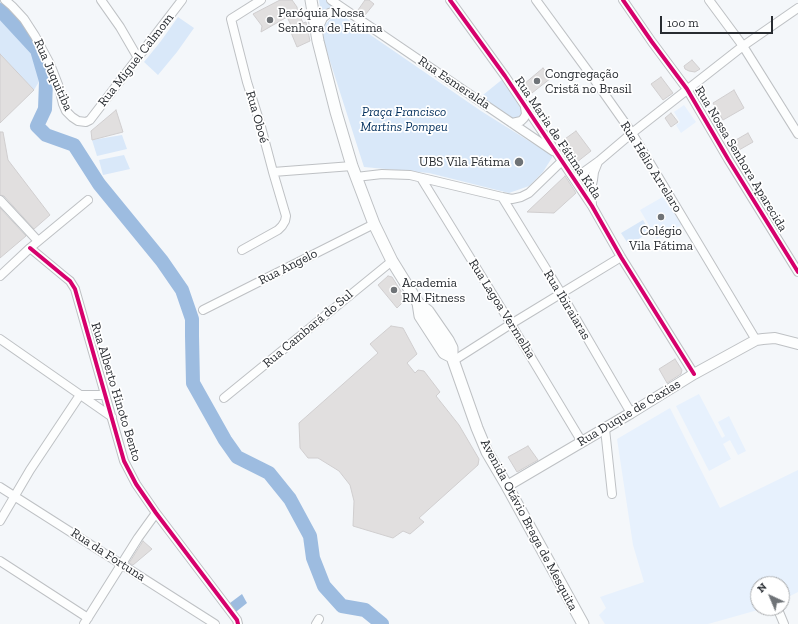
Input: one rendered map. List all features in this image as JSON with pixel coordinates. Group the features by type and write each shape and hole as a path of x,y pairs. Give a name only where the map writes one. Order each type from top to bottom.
{"main road":[{"name":"Avenida Otávio Braga de Mesquita","path":"311,0 336,112 352,166 374,224 392,260 418,303 428,311 448,340 452,348 452,359 487,452 583,624"}],"street":[{"name":"Rua Juquitiba","path":"5,0 24,19 35,36 52,70 66,111 78,121 86,122 90,120"},
{"path":"101,0 120,27 138,58"},
{"name":"Rua Miguel Calmom","path":"90,120 182,0"},
{"name":"Rua Oboé","path":"261,0 231,19 247,82 273,172"},
{"name":"Rua Maria de Fátima Kida","path":"450,0 592,206 621,257 694,374"},
{"name":"Rua Hélio Arrelaro","path":"536,0 632,133 756,340"},
{"name":"Rua Nossa Senhora Aparecida","path":"623,0 687,89 728,159 798,272"},
{"path":"709,0 743,46 798,134"},
{"path":"574,179 599,161 687,89 798,6 795,0"},
{"name":"Rua Esmeralda","path":"333,1 512,123 560,158"},
{"path":"317,32 320,23 329,13 339,10 349,12"},
{"path":"512,123 521,121 526,114 525,107"},
{"path":"356,177 382,174 410,175 512,199 522,197 529,193 560,158"},
{"name":"Rua Maria de Fátima Kida","path":"592,206 592,180 599,161"},
{"path":"242,250 278,230 285,221 286,216 273,172 352,166"},
{"name":"Rua Lagoa Vermelha","path":"421,178 582,442"},
{"name":"Rua Ibiraiaras","path":"502,197 632,413"},
{"path":"0,200 38,241"},
{"path":"0,276 38,241 88,200"},
{"name":"Rua Angelo","path":"203,310 374,224"},
{"name":"Rua Alberto Hinoto Bento","path":"30,248 73,284 124,461 136,484 238,624"},
{"path":"452,359 621,257"},
{"name":"Rua Cambará do Sul","path":"224,398 392,260"},
{"name":"Rua Duque de Caxias","path":"507,486 632,413 694,374 756,340 775,338 798,344"},
{"path":"0,339 112,417"},
{"path":"80,395 105,394"},
{"path":"0,521 30,470 80,395"},
{"path":"605,429 612,494"},
{"name":"Rua da Fortuna","path":"0,487 215,624"},
{"path":"0,561 86,621 121,564 156,513"}],"shaded area":[{"path":"684,105 696,122 681,133 676,125 680,122 674,112"},
{"name":"Colégio Vila Fátima","path":"666,195 683,224 657,239 640,210"},
{"path":"699,394 722,438 725,436 718,422 729,416 746,451 738,455 730,440 723,444 731,459 709,471 676,406"},
{"path":"670,408 720,508 798,470 798,592 790,596 790,576 750,576 750,612 708,624 605,624 599,615 606,608 600,597 644,582 633,545 617,439"}],"green space":[{"path":"0,0 5,0 49,65 34,90 0,54"},
{"path":"319,0 326,0 338,7 324,14 321,13"},
{"name":"Praça Francisco Martins Pompeu","path":"343,16 481,111 553,156 543,172 529,186 509,193 429,173 364,167 320,30 332,17"},
{"path":"178,17 194,28 158,75 144,62"},
{"path":"504,78 525,113 524,117 512,121 478,99"},
{"path":"122,135 127,149 97,156 92,140"},
{"path":"124,155 130,169 103,175 99,160"},
{"path":"643,220 650,232 629,245 621,233"}],"water":[{"path":"242,594 247,603 232,615 226,606"}],"building":[{"name":"Paróquia Nossa Senhora de Fátima","path":"280,0 292,0 297,7 298,17 300,16 303,23 306,22 310,41 297,47 290,30 293,29 287,17 261,32 262,26 253,14"},
{"path":"365,0 369,0 374,4 365,15 358,10"},
{"path":"0,54 34,90 0,123"},
{"path":"692,60 700,69 695,72 685,69 684,66"},
{"name":"Congregação Cristã no Brasil","path":"543,68 551,78 532,93 524,84"},
{"path":"661,77 673,93 663,100 651,84"},
{"path":"734,90 744,108 723,120 713,103"},
{"path":"116,110 123,132 92,140 91,131"},
{"path":"671,113 678,122 671,127 665,118"},
{"path":"576,131 591,151 577,162 562,141"},
{"path":"0,132 3,132 8,160 50,215 34,229 4,196 0,195"},
{"path":"748,133 753,142 739,150 734,141"},
{"path":"565,176 576,193 554,213 527,212"},
{"path":"0,208 26,236 0,258"},
{"path":"388,276 392,277 406,299 397,308 378,285"},
{"path":"391,326 403,328 417,354 407,363 415,373 418,370 424,371 440,392 436,396 459,425 479,459 478,465 419,518 424,522 410,534 403,531 393,538 353,526 354,501 350,485 339,471 318,458 308,458 300,448 299,423 378,353 370,344"},
{"path":"675,359 682,370 681,374 667,383 659,369"},
{"path":"528,446 538,460 517,472 508,457"},
{"path":"143,541 152,549 133,565 129,563"}],"waterway":[{"path":"0,10 37,50 46,81 45,109 37,126 46,135 74,145 99,184 162,261 182,290 192,319 193,383 225,440 237,457 269,473 290,499 310,536 313,558 324,586 342,606 365,610 382,624"}],"cycle path":[{"path":"450,0 505,76 592,206 621,257 694,374"},
{"path":"623,0 687,89 728,159 798,272"},
{"path":"30,248 70,281 75,289 124,461 136,484 156,513 237,620 238,624"}],"place":[{"name":"Paróquia Nossa Senhora de Fátima","path":"270,20"},
{"name":"Congregação Cristã no Brasil","path":"537,81"},
{"name":"UBS Vila Fátima","path":"519,162"},
{"name":"Colégio Vila Fátima","path":"661,217"},
{"name":"Academia RM Fitness","path":"394,290"}]}
